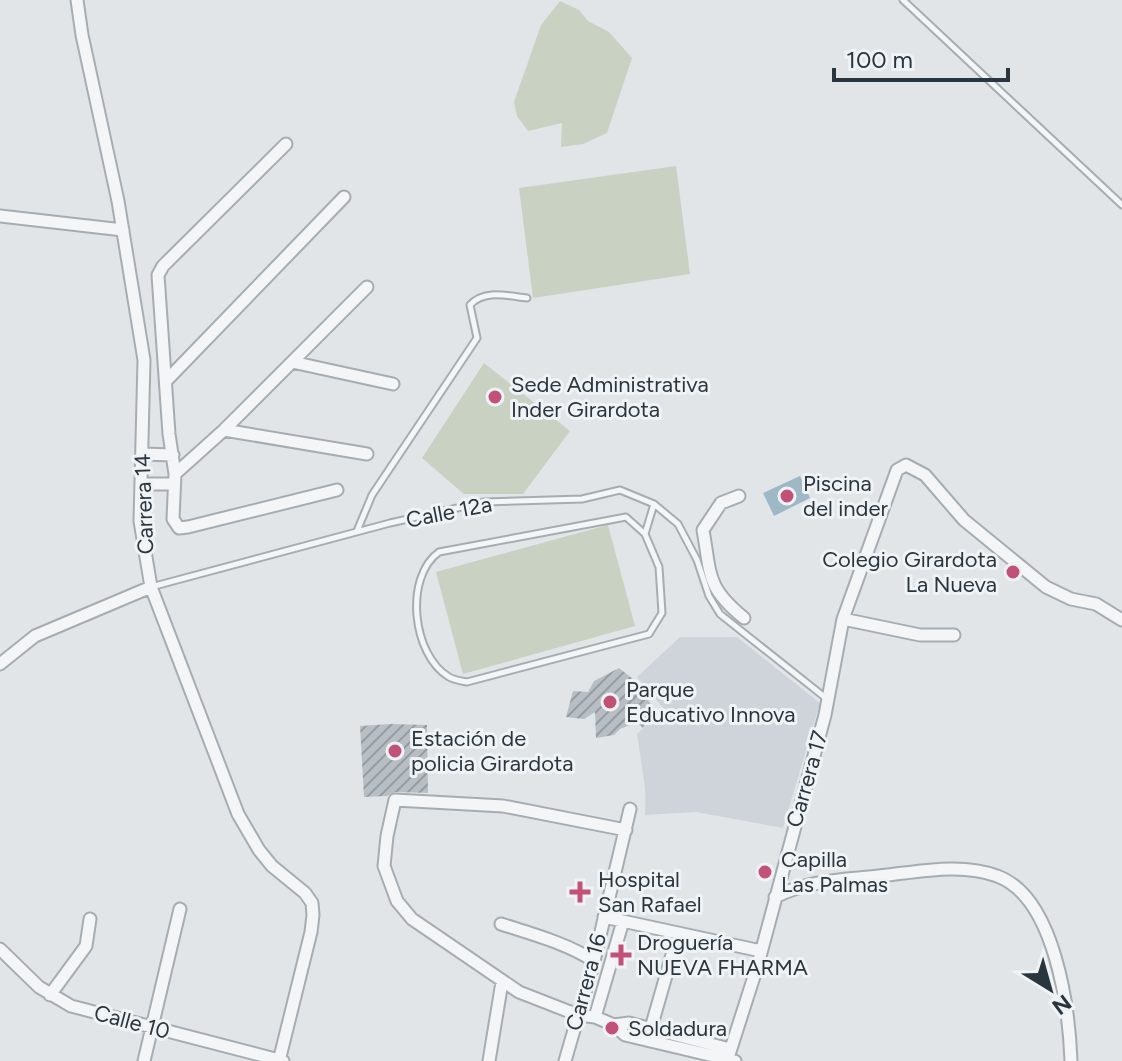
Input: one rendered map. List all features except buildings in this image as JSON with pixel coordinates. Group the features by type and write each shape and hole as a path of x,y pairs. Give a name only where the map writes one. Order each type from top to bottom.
{"street":[{"name":"Carrera 14","path":"77,0 123,230 144,360 140,521 151,587 238,814 272,866 305,893 312,903 311,932 280,1061"},
{"path":"286,144 163,266 158,275 173,455 173,519 179,528 337,490"},
{"path":"166,381 344,197"},
{"path":"0,216 123,230"},
{"path":"141,484 174,479 367,287"},
{"path":"292,362 393,384"},
{"path":"224,430 367,454"},
{"path":"142,454 173,455"},
{"name":"Carrera 17","path":"730,1058 828,700 843,619 897,470 906,465 925,475 964,520 1046,587 1071,599 1096,604 1122,620"},
{"path":"739,496 721,503 703,530 712,585 727,604 746,615"},
{"name":"Calle 12a","path":"0,664 35,636 151,587"},
{"path":"843,619 920,635 954,635"},
{"path":"626,830 503,806 395,800 384,866 397,901 412,919 519,992 578,1015 595,1017 614,1025 625,1035 730,1058"},
{"name":"Carrera 16","path":"565,1061 594,961 630,809"},
{"path":"775,897 811,882 932,869 977,871 1002,877 1034,907 1048,933 1063,997 1071,1061"},
{"path":"144,1061 180,909"},
{"path":"604,917 761,951"},
{"path":"50,995 86,946 90,919"},
{"path":"595,1017 623,921"},
{"path":"501,924 538,935 594,961"},
{"path":"651,1028 678,934"},
{"name":"Calle 10","path":"0,949 50,995 71,1006 280,1061"},
{"path":"489,1061 502,982"},
{"path":"614,1025 629,1023 651,1028 730,1058"}],"lane":[{"path":"903,0 1122,205"},
{"path":"357,532 372,495 477,338 470,305 476,298 491,294 527,298"},
{"name":"Calle 12a","path":"151,587 484,502 582,499 620,490 667,513 687,537 709,596 720,614 828,700"},
{"path":"645,534 626,517 439,552 427,561 417,583 417,621 429,658 449,677 467,682 649,634 662,613 659,567 645,534 654,504"},
{"path":"736,628 746,615"}],"shaded area":[{"path":"680,637 737,637 820,703 783,828 696,812 645,815 645,788 637,734 664,709 637,677"}],"green space":[{"path":"560,1 579,10 588,21 609,32 632,58 607,133 583,144 561,147 562,123 528,131 517,116 514,102 541,25"},
{"path":"676,166 690,274 533,298 519,188"},
{"name":"Sede Administrativa Inder Girardota","path":"484,363 570,431 523,494 464,494 422,458"},
{"path":"608,525 635,626 463,674 436,572"}],"water":[{"name":"Piscina del inder","path":"800,476 810,498 774,516 763,493"}],"place":[{"name":"Sede Administrativa Inder Girardota","path":"495,397"},
{"name":"Piscina del inder","path":"787,496"},
{"name":"Colegio Girardota La Nueva","path":"1013,572"},
{"name":"Parque Educativo Innova","path":"610,702"},
{"name":"Estación de policia Girardota","path":"395,751"},
{"name":"Capilla Las Palmas","path":"765,872"},
{"name":"Hospital San Rafael","path":"580,892"},
{"name":"Droguería NUEVA FHARMA","path":"621,955"},
{"name":"Soldadura","path":"612,1028"}]}
